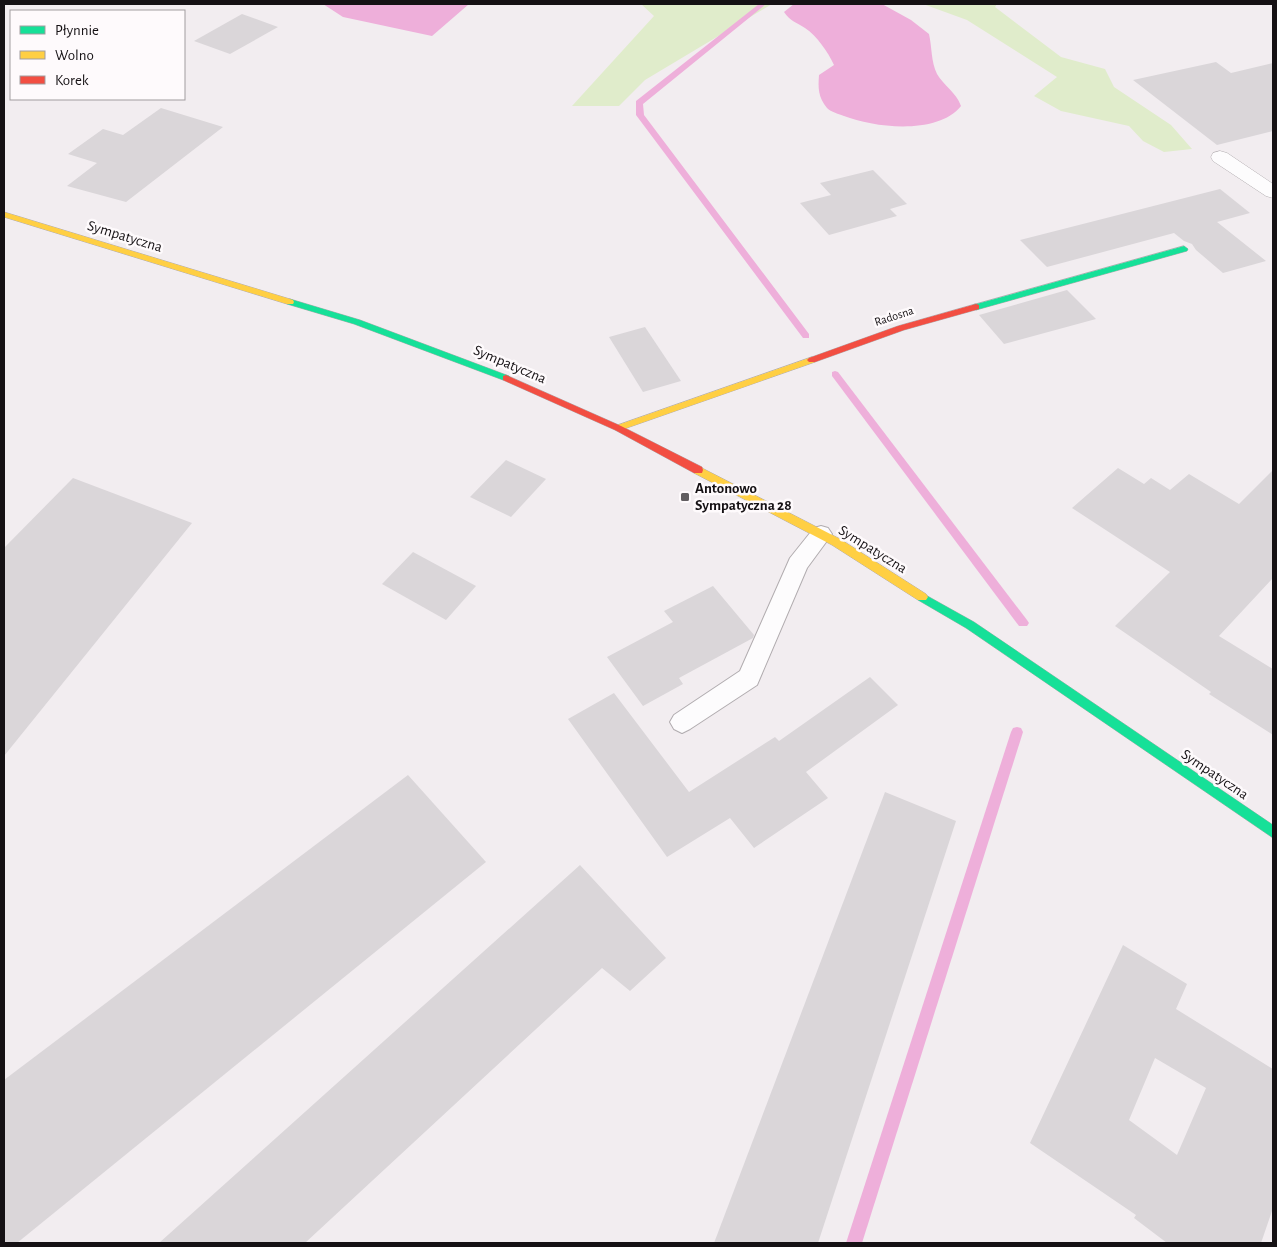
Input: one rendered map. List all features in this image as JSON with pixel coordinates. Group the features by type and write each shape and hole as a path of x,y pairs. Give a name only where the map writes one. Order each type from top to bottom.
{"street":[{"path":"1220,157 1273,192"},
{"name":"Sympatyczna","path":"4,214 365,325 510,379 618,428 820,534 970,625 1273,832"},
{"name":"Radosna","path":"618,428 901,328 1184,250"}],"lane":[{"path":"682,722 749,678 798,564 820,534"}],"green space":[{"path":"641,4 772,4 645,80 619,106 572,106 654,16"},
{"path":"923,4 997,4 995,7 1061,57 1105,69 1114,87 1171,125 1192,149 1164,152 1143,141 1129,126 1061,111 1034,96 1057,77 967,20"}],"shaded area":[{"path":"323,4 469,4 432,36 343,17"},
{"path":"794,4 882,4 911,20 929,34 937,74 961,106 951,115 937,121 922,125 906,126 872,124 831,111 824,104 820,96 819,75 834,65 814,35 784,12"}],"building":[{"path":"242,14 278,27 230,54 194,41"},
{"path":"1216,62 1231,73 1273,63 1273,131 1217,145 1133,80"},
{"path":"161,108 223,127 126,202 67,186 97,163 68,154 103,129 123,135"},
{"path":"873,170 907,204 890,209 897,216 829,235 800,203 831,195 820,183"},
{"path":"1220,189 1250,213 1217,222 1266,261 1223,273 1196,250 1192,244 1184,241 1174,233 1047,267 1020,240"},
{"path":"1067,290 1096,319 1004,344 979,315"},
{"path":"645,327 681,381 643,392 609,337"},
{"path":"506,460 546,479 511,517 470,497"},
{"path":"1118,468 1144,484 1151,478 1170,490 1189,474 1239,504 1273,470 1273,578 1219,636 1273,669 1273,735 1209,694 1211,692 1115,626 1170,572 1072,508"},
{"path":"73,478 192,523 4,756 4,548"},
{"path":"413,552 476,586 446,620 382,584"},
{"path":"713,586 754,635 753,638 679,678 683,684 643,706 607,657 673,622 664,611"},
{"path":"870,677 898,705 806,772 828,798 754,848 730,818 667,857 568,719 614,693 689,792 775,737 779,741"},
{"path":"408,775 486,862 17,1243 4,1243 4,1080"},
{"path":"885,792 956,821 818,1243 714,1243"},
{"path":"580,865 666,958 630,991 602,968 305,1243 159,1243"},
{"path":"1123,945 1187,984 1176,1009 1273,1069 1273,1208 1261,1243 1167,1243 1134,1218 1136,1215 1030,1143","holes":["1155,1058 1206,1088 1177,1155 1129,1120"]}],"waterway":[{"path":"763,4 639,103 640,115 806,336"},
{"path":"835,374 1023,623"},
{"path":"854,1243 1017,732"}],"traffic: fast":[{"path":"976,307 1184,249"},
{"path":"290,302 357,322 506,378"},
{"path":"922,597 970,625 1273,832"}],"traffic: slow":[{"path":"4,214 290,302"},
{"path":"618,428 812,360"},
{"path":"698,470 836,542 922,597"}],"traffic: jam":[{"path":"812,360 901,328 976,307"},
{"path":"506,378 618,428 698,470"}],"place":[{"name":"Antonowo Sympatyczna 28","path":"685,497"}]}
